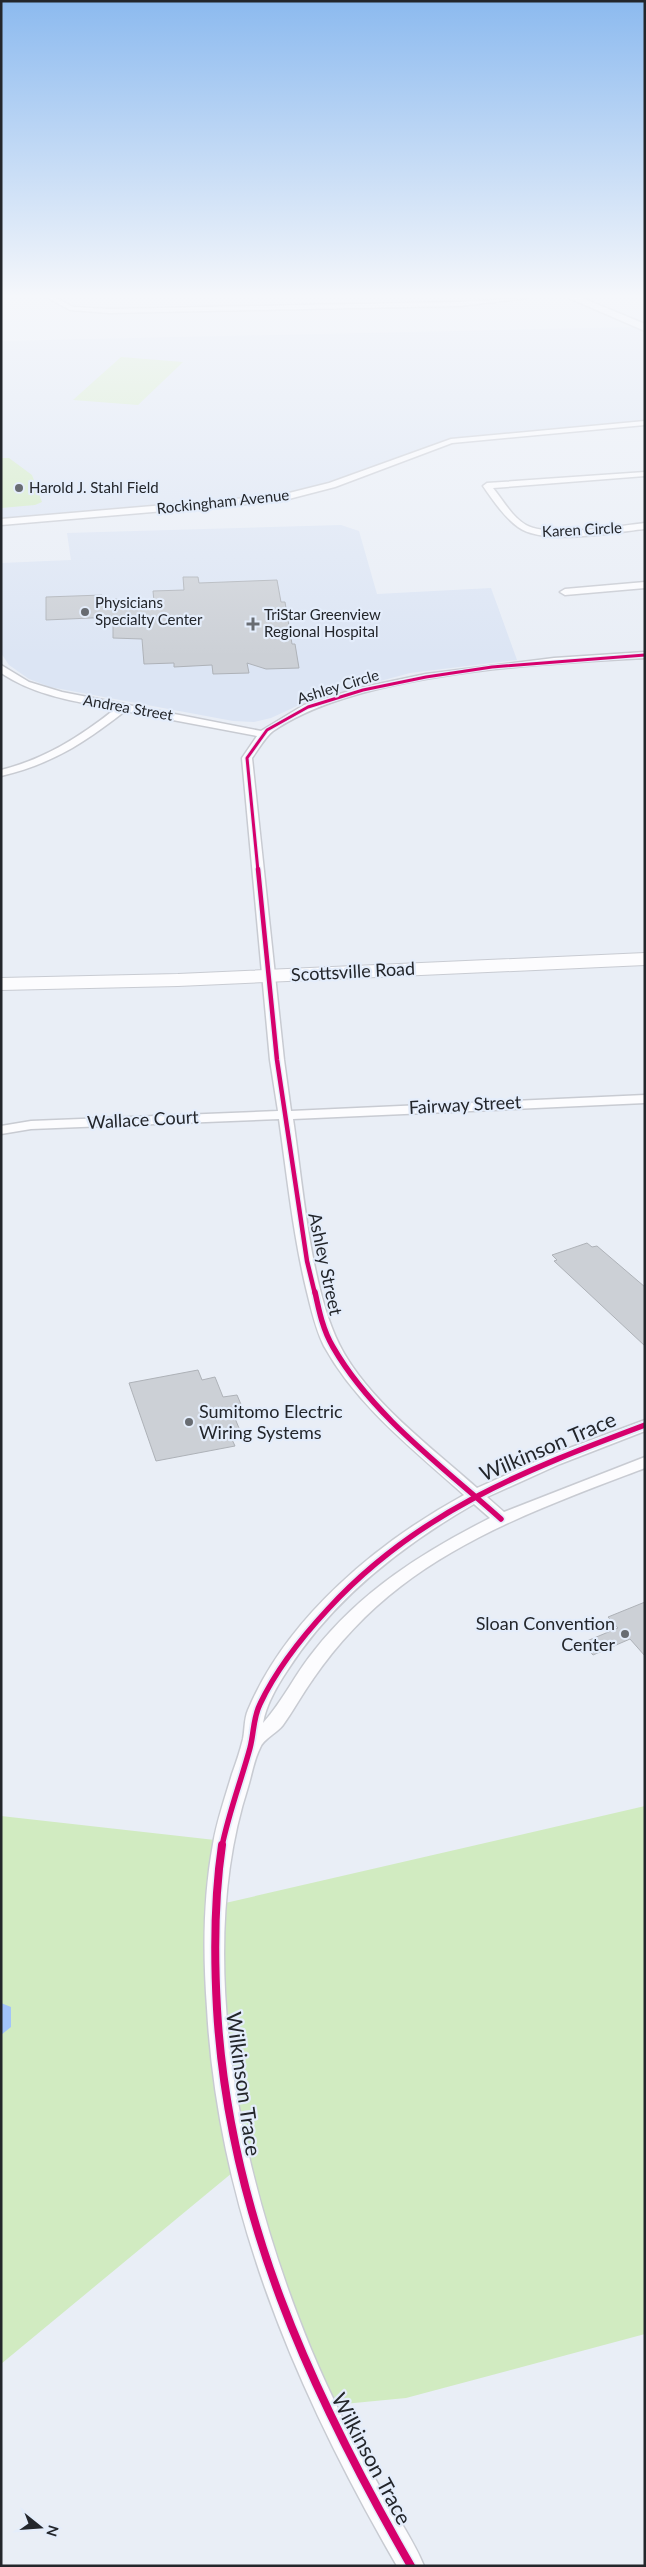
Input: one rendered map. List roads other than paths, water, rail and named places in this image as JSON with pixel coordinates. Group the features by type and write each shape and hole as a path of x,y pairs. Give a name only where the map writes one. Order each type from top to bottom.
{"main road":[{"name":"Scottsville Road","path":"1,984 269,976 645,959"}],"street":[{"name":"Rockingham Avenue","path":"1,522 281,498 320,488 420,451 457,440 645,423"},
{"name":"Karen Circle","path":"645,474 487,486 521,526 534,532 555,533 645,526"},
{"path":"565,592 645,585"},
{"name":"Ashley Circle","path":"269,976 247,766 249,750 261,734 274,724 295,713 367,690 417,678 498,667 645,655"},
{"name":"Andrea Street","path":"1,668 21,681 47,692 261,734"},
{"path":"1,773 28,767 62,753 123,707"},
{"name":"Ashley Street","path":"269,976 284,1115 307,1262 316,1303 332,1346 350,1373 380,1410 501,1519"},
{"name":"Fairway Street","path":"284,1115 537,1102 645,1099"},
{"name":"Wallace Court","path":"1,1130 31,1125 284,1115"},
{"name":"Wilkinson Trace","path":"411,2566 348,2456 288,2327 247,2204 230,2130 219,2054 216,1993 216,1905 226,1828 252,1740 255,1716 272,1681 296,1643 326,1609 378,1558 436,1516 476,1495 534,1468 645,1425"},
{"path":"252,1740 269,1729 308,1672 364,1608 413,1568 439,1551 501,1519 645,1462"}],"water":[{"path":"1,2003 11,2007 11,2027 1,2035"}],"place":[{"name":"Harold J. Stahl Field","path":"19,488"},
{"name":"Physicians Specialty Center","path":"85,612"},
{"name":"TriStar Greenview Regional Hospital","path":"253,624"},
{"name":"Sumitomo Electric Wiring Systems","path":"189,1422"},
{"name":"Sloan Convention Center","path":"625,1634"}]}
